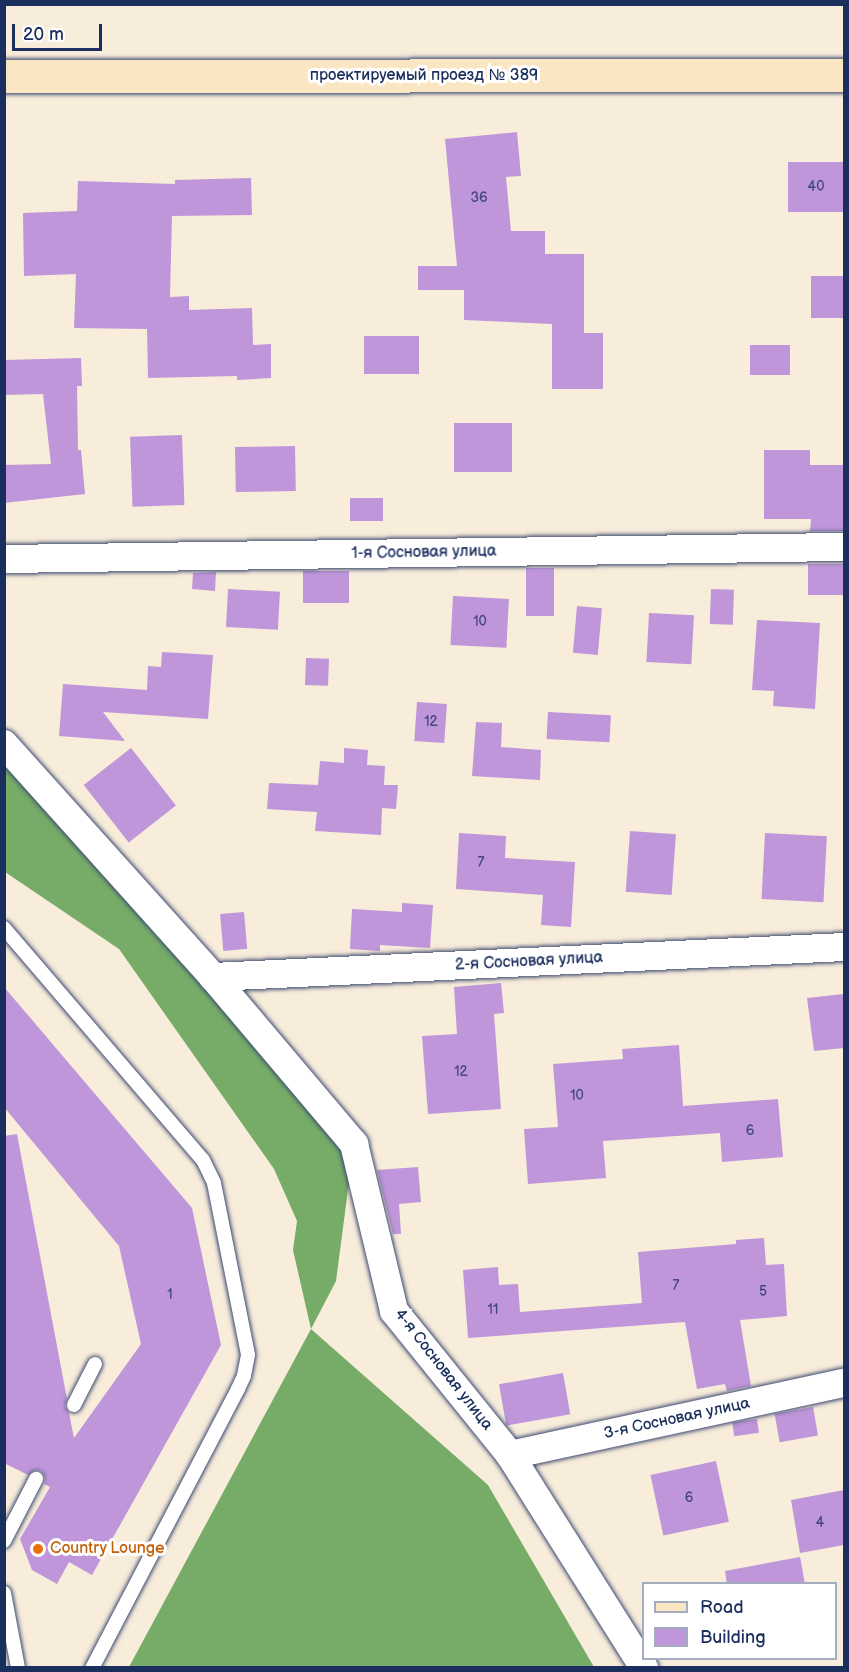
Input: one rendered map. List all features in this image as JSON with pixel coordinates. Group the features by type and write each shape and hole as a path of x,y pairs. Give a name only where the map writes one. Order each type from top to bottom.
{"main road":[{"name":"проектируемый проезд № 389","path":"4,76 844,75"}],"street":[{"name":"1-я Сосновая улица","path":"4,559 844,547"},
{"name":"4-я Сосновая улица","path":"4,744 213,977 354,1144 394,1311 510,1455 644,1668"},
{"name":"2-я Сосновая улица","path":"213,977 844,947"},
{"name":"3-я Сосновая улица","path":"510,1455 844,1383"}],"lane":[{"path":"4,928 203,1160 214,1183 248,1354 244,1376 238,1389 92,1668"},
{"path":"74,1405 95,1364"},
{"path":"4,1541 36,1479"},
{"path":"4,1593 18,1668"}],"green space":[{"path":"4,751 354,1144 336,1281 311,1329 293,1250 297,1221 274,1169 119,949 5,872"},
{"path":"311,1329 488,1485 594,1667 129,1667"}],"building":[{"path":"517,132 521,176 506,177 511,231 545,231 545,254 584,254 584,333 603,333 603,389 552,389 552,324 464,320 464,290 418,290 418,266 457,266 445,139"},
{"path":"788,162 844,162 844,212 788,212"},
{"path":"251,178 252,215 172,216 170,297 189,296 189,310 252,308 253,345 271,344 271,378 237,380 237,376 148,378 147,329 74,328 76,274 24,276 23,213 77,211 78,181 175,184 175,180"},
{"path":"811,276 844,276 844,318 811,318"},
{"path":"364,336 419,336 419,374 364,374"},
{"path":"750,345 790,345 790,375 750,375"},
{"path":"81,358 82,386 77,386 78,450 81,450 85,494 4,503 4,465 51,464 43,394 4,395 4,360"},
{"path":"454,423 512,423 512,472 454,472"},
{"path":"182,435 184,505 132,507 130,437"},
{"path":"295,446 296,491 236,492 235,447"},
{"path":"764,450 810,450 810,465 843,465 844,531 810,531 811,519 764,519"},
{"path":"350,498 383,498 383,521 350,521"},
{"path":"808,564 844,564 844,595 808,595"},
{"path":"526,568 554,568 554,616 526,616"},
{"path":"303,571 349,571 349,603 303,603"},
{"path":"216,572 215,591 192,589 193,573"},
{"path":"228,589 280,592 278,630 226,627"},
{"path":"711,589 734,590 733,625 710,624"},
{"path":"453,596 509,599 506,648 450,645"},
{"path":"577,606 602,608 598,655 573,653"},
{"path":"649,613 694,615 691,664 646,662"},
{"path":"757,620 820,623 815,709 773,706 774,691 752,690"},
{"path":"162,652 213,655 208,719 103,712 125,741 59,736 63,684 147,690 148,666 161,667"},
{"path":"306,658 329,659 328,686 305,685"},
{"path":"417,702 447,704 444,743 414,741"},
{"path":"548,712 611,715 610,742 547,739"},
{"path":"476,722 502,723 501,747 541,750 540,780 472,776"},
{"path":"131,748 176,806 129,842 84,785"},
{"path":"344,748 368,750 367,765 385,766 384,785 398,785 396,809 382,808 381,835 315,831 317,812 267,809 269,783 318,785 320,761 344,763"},
{"path":"630,831 676,834 672,895 626,892"},
{"path":"459,833 506,836 505,858 575,862 571,927 541,925 543,895 456,889"},
{"path":"765,833 827,836 823,902 762,899"},
{"path":"402,903 433,905 430,948 380,945 380,951 350,949 352,909 402,912"},
{"path":"244,912 247,949 223,951 220,914"},
{"path":"501,983 504,1013 494,1014 501,1109 428,1114 422,1036 457,1034 454,987"},
{"path":"4,987 192,1208 221,1345 92,1575 69,1562 57,1584 32,1570 20,1539 50,1487 44,1484 45,1478 41,1471 35,1470 28,1475 6,1464 4,1457 4,1136 17,1134 67,1399 65,1406 69,1413 74,1438 141,1344 119,1246 4,1107"},
{"path":"844,994 844,1048 814,1051 807,998"},
{"path":"679,1045 683,1106 778,1099 783,1157 722,1162 720,1133 603,1141 606,1178 528,1184 524,1129 558,1127 553,1064 623,1059 622,1049"},
{"path":"418,1167 421,1202 399,1204 401,1234 393,1234 377,1170"},
{"path":"764,1238 766,1265 784,1264 787,1316 740,1320 751,1386 727,1391 725,1384 697,1389 685,1322 468,1338 463,1270 498,1267 499,1285 518,1284 520,1312 642,1303 638,1252 736,1244 736,1240"},
{"path":"563,1373 570,1414 506,1426 499,1384"},
{"path":"813,1407 818,1436 780,1442 775,1414"},
{"path":"757,1419 759,1433 734,1436 732,1422"},
{"path":"716,1461 729,1522 663,1536 650,1475"},
{"path":"844,1490 844,1545 800,1553 791,1500"},
{"path":"800,1557 805,1582 727,1582 725,1571"}],"place":[{"name":"Country Lounge","path":"38,1549"}]}
